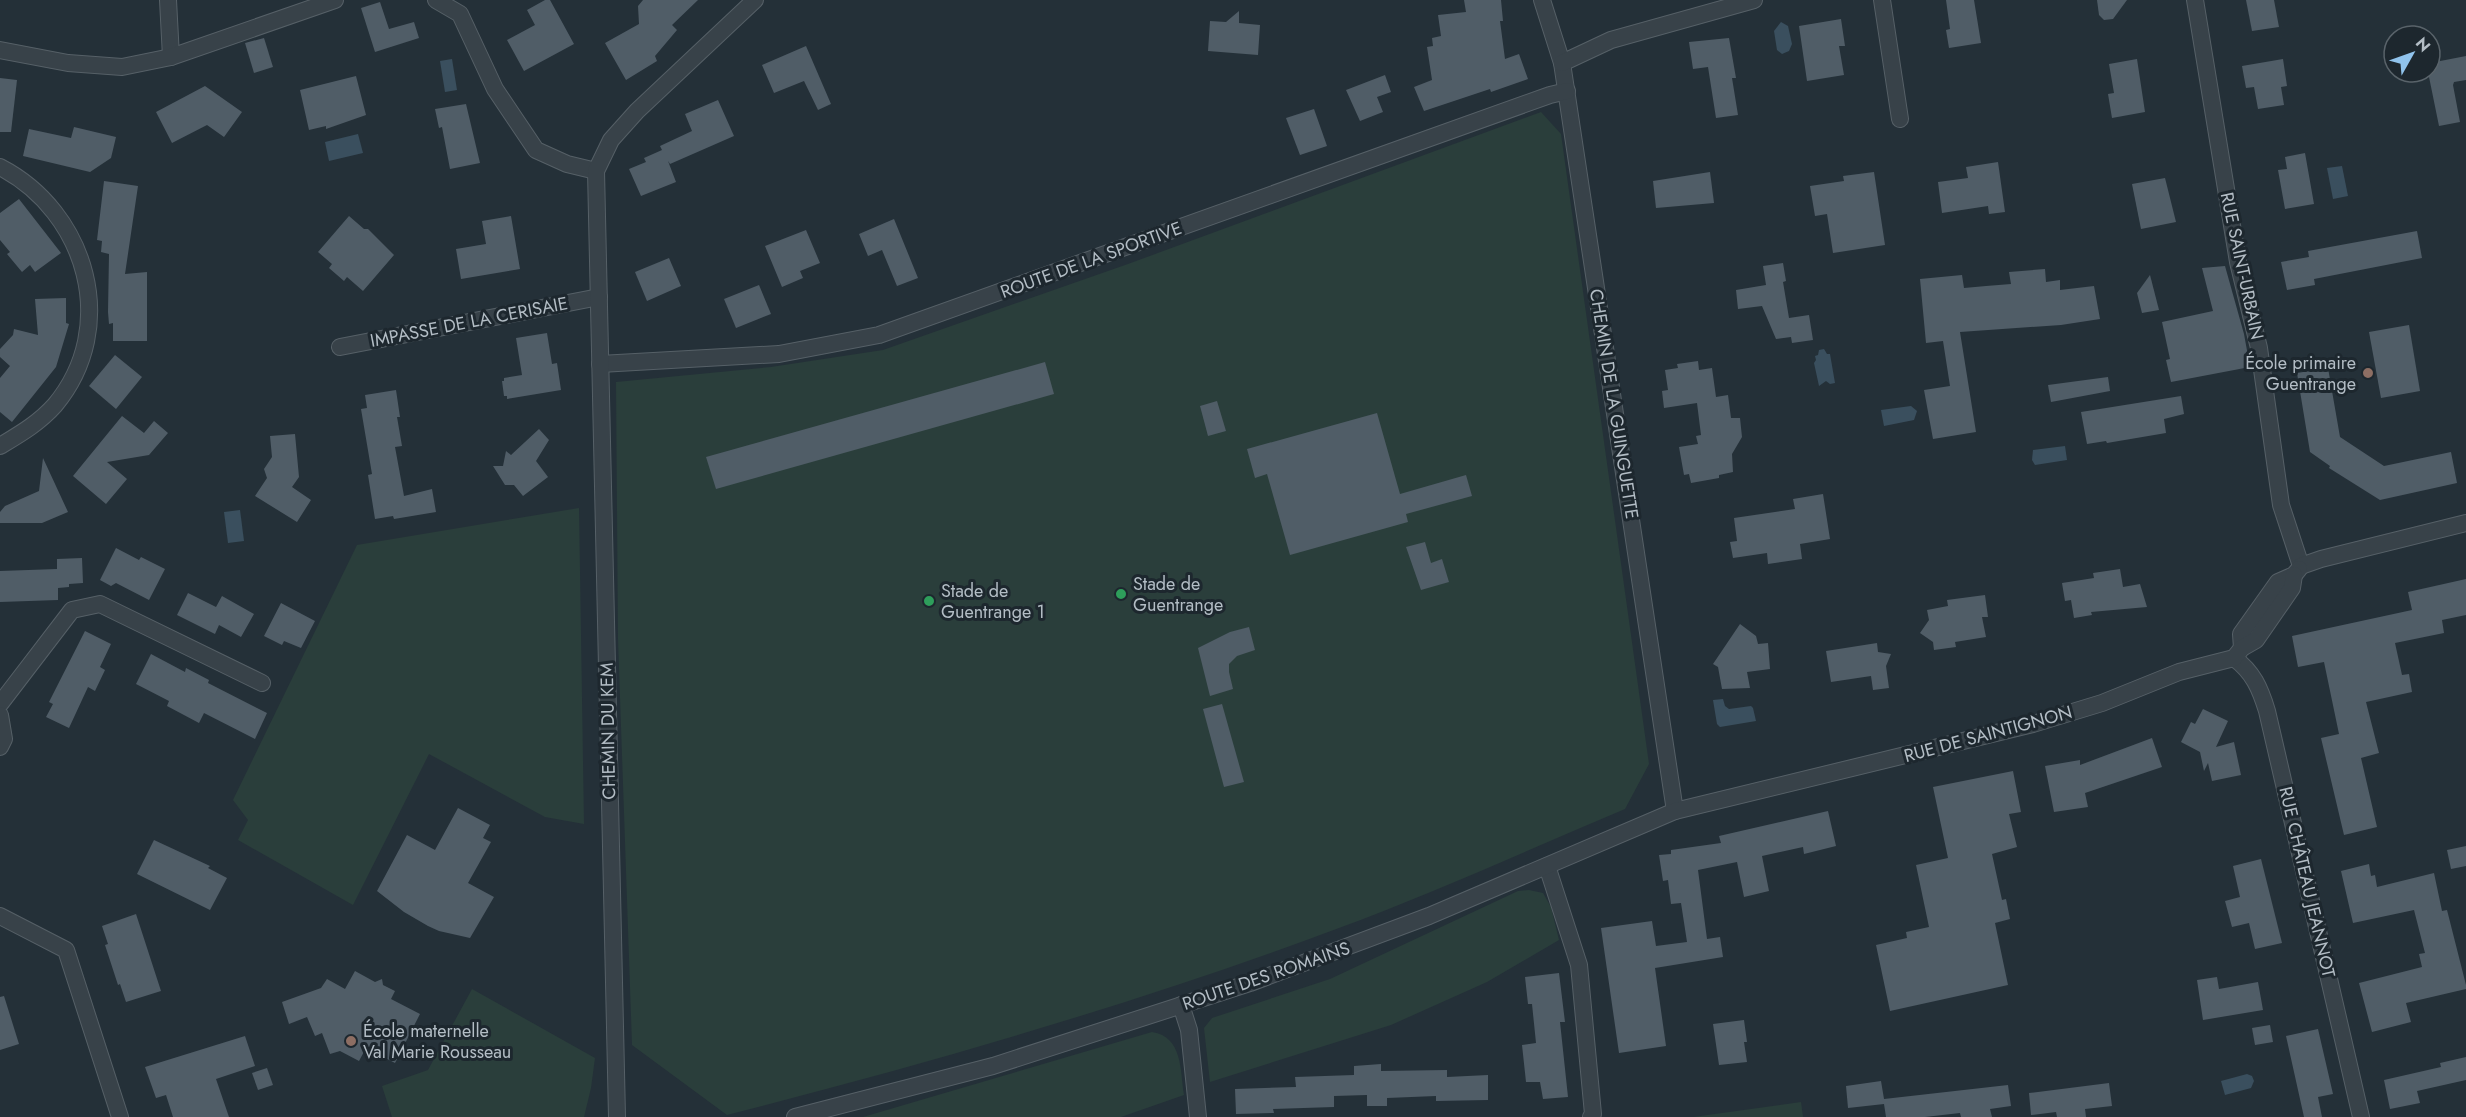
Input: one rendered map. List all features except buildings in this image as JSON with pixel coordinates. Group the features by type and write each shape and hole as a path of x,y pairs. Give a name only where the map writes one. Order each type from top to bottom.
{"street":[{"path":"168,0 171,57"},
{"path":"0,50 68,63 122,67 171,57 335,0"},
{"path":"436,0 460,14 495,89 536,150 567,164 596,171 611,140 637,111 755,0"},
{"name":"CHEMIN DE LA GUINGUETTE","path":"1542,0 1563,63 1675,811"},
{"path":"1563,63 1611,40 1754,0"},
{"path":"1882,0 1900,119"},
{"name":"RUE SAINT-URBAIN","path":"2195,0 2238,261 2259,348 2281,505 2297,571"},
{"name":"ROUTE DE LA SPORTIVE","path":"600,364 779,354 879,335 1550,95 1567,92"},
{"path":"0,167 18,176 37,191 56,212 77,247 88,283 88,327 80,361 55,405 32,428 0,446"},
{"name":"CHEMIN DU KEM","path":"596,171 617,1117"},
{"name":"IMPASSE DE LA CERISAIE","path":"340,347 599,297"},
{"path":"2297,571 2321,559 2466,523"},
{"name":"RUE DE SAINTIGNON","path":"1724,797 1933,750 2033,724 2102,703 2179,672 2238,653 2256,640 2292,588 2297,571"},
{"path":"0,704 72,610 100,604 262,683"},
{"name":"RUE CHÂTEAU JEANNOT","path":"2238,653 2259,684 2267,711 2361,1117"},
{"path":"0,715 4,739 0,747"},
{"name":"ROUTE DES ROMAINS","path":"795,1117 993,1066 1250,983 1347,949 1675,811 1724,797"},
{"path":"1547,866 1579,965 1593,1114 1591,1117"},
{"path":"0,916 66,950 120,1117"},
{"path":"1182,1005 1189,1030 1198,1117"},
{"path":"603,1117 617,1097"}],"green space":[{"name":"Stade de Guentrange","path":"1541,112 1561,134 1649,764 1625,809 1375,914 1188,981 1035,1030 727,1115 632,1045 618,639 616,382 771,367 883,350 1128,264"},
{"path":"579,508 584,824 545,817 429,754 353,905 238,840 248,820 233,800 357,545"},
{"path":"1529,890 1543,893 1551,907 1559,940 1487,982 1391,1025 1210,1082 1204,1028 1212,1018 1330,979 1518,891"},
{"path":"472,989 595,1058 584,1117 392,1117 382,1086 428,1070"},
{"path":"1152,1032 1170,1040 1175,1048 1184,1095 1121,1117 863,1117"},
{"path":"1801,1102 1803,1117 1693,1117"}],"water":[{"path":"1781,22 1788,26 1792,44 1789,51 1782,54 1777,50 1774,31"},
{"path":"452,59 457,90 445,92 440,61"},
{"path":"358,134 363,153 329,161 325,142"},
{"path":"2342,166 2348,196 2333,199 2327,168"},
{"path":"1824,349 1827,354 1830,354 1835,383 1830,384 1826,381 1819,386 1814,363 1819,350"},
{"path":"1911,406 1917,411 1914,420 1884,426 1881,410"},
{"path":"2065,446 2067,460 2035,465 2032,460 2033,450"},
{"path":"240,510 244,541 228,543 224,512"},
{"path":"1723,699 1725,706 1729,709 1751,706 1756,721 1720,727 1717,724 1713,700"},
{"path":"2247,1074 2252,1076 2254,1081 2251,1088 2225,1095 2221,1081"}],"place":[{"name":"École primaire Guentrange","path":"2368,373"},
{"name":"Stade de Guentrange","path":"1121,594"},
{"name":"Stade de Guentrange 1","path":"929,601"},
{"name":"École maternelle Val Marie Rousseau","path":"351,1041"}]}
